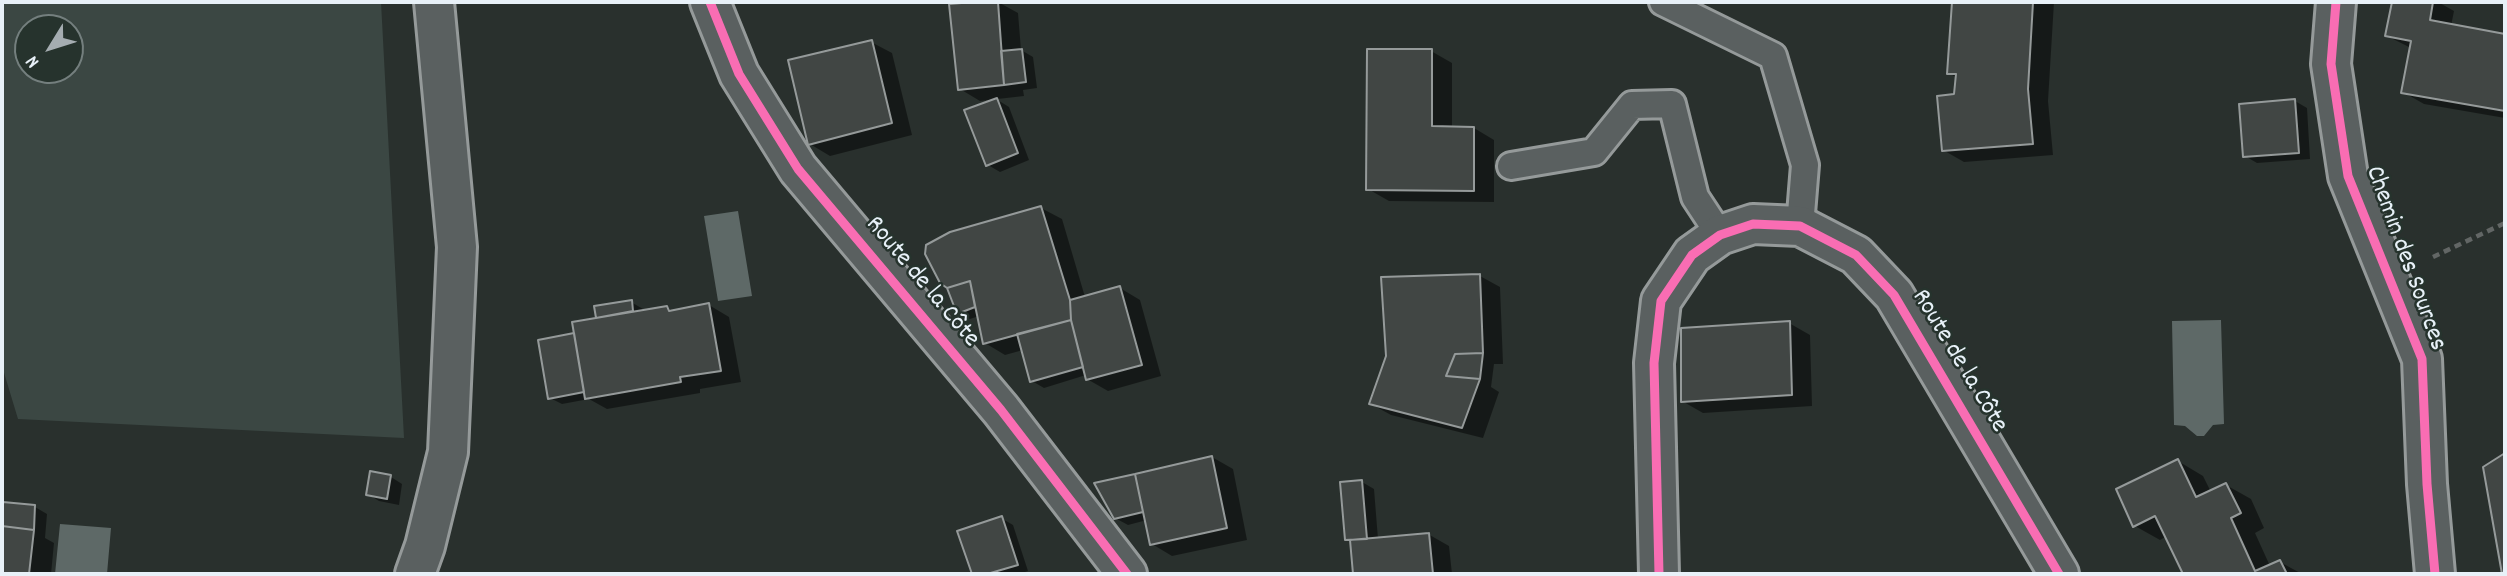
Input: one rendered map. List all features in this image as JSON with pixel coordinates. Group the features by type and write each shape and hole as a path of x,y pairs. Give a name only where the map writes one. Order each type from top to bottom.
{"street":[{"path":"415,574 425,546 448,452 457,247 434,2"},
{"name":"Route de la Côte","path":"710,2 739,74 798,169 1001,410 1127,574"},
{"name":"Chemin des Sources","path":"2336,2 2330,64 2348,176 2422,359 2427,484 2435,574"},
{"name":"Route de la Côte","path":"1659,574 1654,363 1661,301 1692,256 1720,235 1752,224 1800,226 1856,256 1894,295 2059,574"}],"lane":[{"path":"1663,2 1773,56 1805,165 1800,226"},
{"path":"1511,166 1594,152 1632,105 1672,104 1695,197 1720,235"}],"path":[{"path":"2387,278 2505,223"}],"shaded area":[{"path":"2,2 381,2 404,438 18,419 2,366"},
{"path":"738,211 752,296 718,301 704,216"},
{"path":"2221,320 2224,424 2213,425 2204,436 2197,436 2185,426 2174,425 2172,321"},
{"path":"60,524 111,528 107,574 55,574"}],"building":[{"path":"998,2 1004,85 958,90 949,4"},
{"path":"1952,2 2033,2 2028,89 2033,144 1942,151 1937,96 1954,94 1956,74 1947,74"},
{"path":"2392,2 2433,2 2430,20 2505,34 2505,111 2401,93 2411,41 2385,36"},
{"path":"872,40 892,123 808,145 788,60"},
{"path":"1022,49 1026,82 1004,85 1001,51"},
{"path":"1367,49 1432,49 1432,126 1474,127 1474,191 1366,190"},
{"path":"997,98 1018,153 986,166 964,110"},
{"path":"2295,99 2299,153 2243,157 2239,104"},
{"path":"1041,206 1070,300 1071,320 983,344 970,281 947,288 940,283 925,254 926,245 950,232"},
{"path":"1480,274 1483,353 1455,354 1446,376 1480,379 1462,428 1369,404 1386,356 1381,277"},
{"path":"970,281 975,307 957,314 947,288"},
{"path":"1120,286 1142,365 1086,380 1071,320 1070,300"},
{"path":"632,300 633,311 596,318 594,306"},
{"path":"709,303 721,371 680,377 681,382 585,399 572,322 667,306 669,311"},
{"path":"1071,320 1083,367 1030,382 1017,334"},
{"path":"1790,321 1792,395 1681,402 1681,328"},
{"path":"574,333 584,392 548,399 538,340"},
{"path":"1483,353 1480,379 1446,376 1455,354"},
{"path":"2505,453 2505,574 2502,574 2483,467"},
{"path":"1212,456 1227,528 1150,545 1135,474"},
{"path":"2178,459 2196,497 2226,483 2241,513 2231,518 2255,571 2280,560 2287,574 2183,574 2155,516 2133,527 2116,489"},
{"path":"370,471 391,475 387,499 366,495"},
{"path":"1135,474 1143,512 1114,519 1094,483"},
{"path":"1362,480 1367,539 1345,540 1340,482"},
{"path":"3,502 35,505 34,530 2,526"},
{"path":"1002,516 1018,565 987,574 972,574 957,531"},
{"path":"2,526 34,530 29,574 2,574"},
{"path":"1429,533 1433,574 1353,574 1350,540"}],"cycle path":[{"path":"710,2 739,74 798,169 1001,410 1127,574"},
{"path":"2336,2 2331,64 2348,176 2422,359 2427,484 2435,574"},
{"path":"1659,574 1654,363 1661,301 1692,255 1720,235 1753,224 1800,226 1856,255 1894,295 2059,574"}]}
